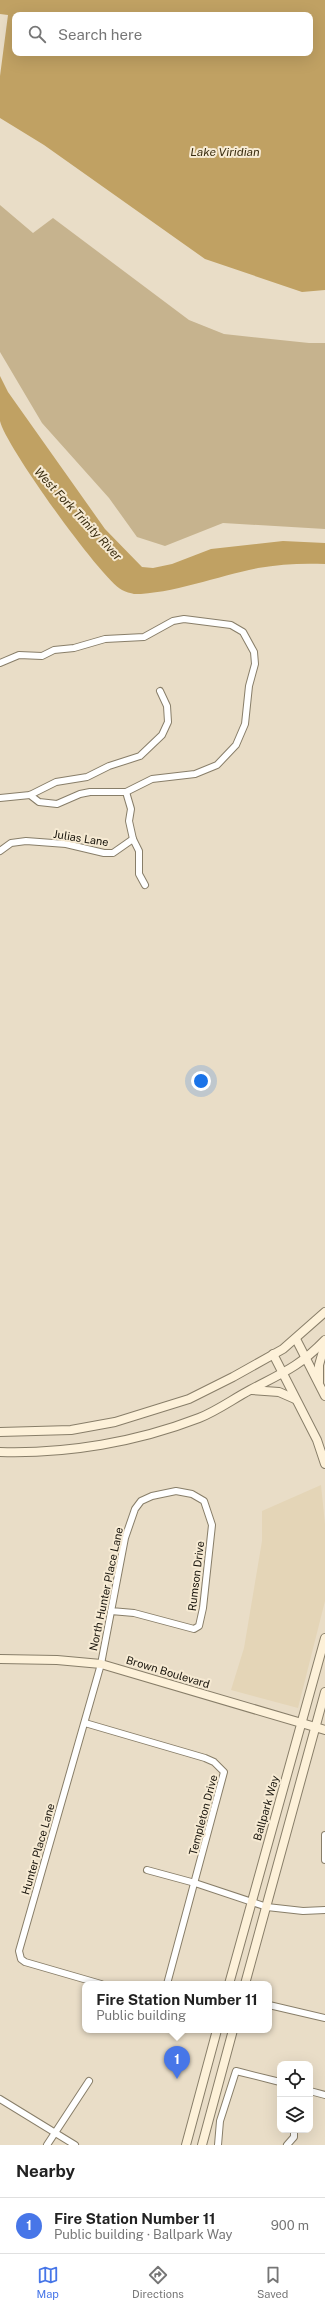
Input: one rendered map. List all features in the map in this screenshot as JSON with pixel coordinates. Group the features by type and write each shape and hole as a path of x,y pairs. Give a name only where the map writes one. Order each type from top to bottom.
{"main road":[{"path":"0,1432 71,1430 137,1416 189,1399 273,1354 296,1339 325,1312"},
{"path":"296,1339 325,1396"},
{"path":"0,1452 71,1449 147,1435 200,1418 283,1375 307,1359 325,1340"},
{"path":"320,1385 319,1365 325,1344"},
{"path":"273,1354 317,1440 325,1464"},
{"path":"252,1390 279,1392 295,1399"},
{"name":"Ballpark Way","path":"230,1981 325,1638"},
{"name":"Brown Boulevard","path":"0,1658 57,1660 101,1664 325,1730"},
{"path":"246,1981 325,1692"},
{"path":"186,2145 215,2033"},
{"path":"202,2145 232,2033"},
{"path":"195,2112 210,2117"}],"street":[{"path":"0,663 20,654 42,656 54,650 78,647 105,639 144,637 173,621 184,619 225,623 243,632 254,652 255,664 249,686 245,724 236,745 217,765 195,774 152,779 126,792 90,792 57,804 39,802 30,795"},
{"path":"0,798 30,795 56,782 87,777 109,766 140,756 162,735 168,722 167,706 160,691"},
{"path":"126,792 131,809 129,821 133,839 139,851 139,874 144,885"},
{"name":"Julias Lane","path":"0,851 11,843 26,841 66,844 104,853 113,853 133,839"},
{"name":"North Hunter Place Lane","path":"101,1664 125,1538 135,1509 141,1502 152,1496 176,1491 192,1494"},
{"name":"Rumson Drive","path":"111,1611 134,1613 194,1629 198,1626 203,1608 212,1525 207,1504 192,1494"},
{"name":"Hunter Place Lane","path":"91,1981 25,1962 19,1954 101,1664"},
{"name":"Templeton Drive","path":"85,1723 205,1758 214,1762 223,1770 224,1777 168,1981"},
{"path":"325,1835 325,1860"},
{"path":"147,1870 195,1883 267,1907 303,1911 325,1910"},
{"path":"272,2006 325,2018"},
{"path":"218,2145 220,2121 236,2071 277,2081"},
{"path":"47,2145 89,2081"},
{"path":"313,2092 325,2095"},
{"path":"0,2099 75,2145"},
{"path":"287,2145 294,2137 294,2133"}],"shaded area":[{"path":"0,205 33,233 53,218 189,320 224,334 309,343 325,343 325,529 223,523 165,546 137,537 109,498 42,423 0,352"},
{"path":"321,1485 325,1524 325,1601 298,1708 231,1690 244,1648 262,1541 262,1511"}],"water":[{"name":"Lake Viridian","path":"0,0 325,0 325,290 302,292 205,259 44,145 0,118 0,76 8,15 0,14"},
{"name":"West Fork Trinity River","path":"0,376 8,392 105,529 142,567 153,568 172,564 211,549 283,541 325,543 325,564 292,564 258,568 164,591 134,594 122,590 111,581 75,538 35,482 6,435 0,421"}],"place":[{"name":"Fire Station Number 11","path":"177,2079"}]}
